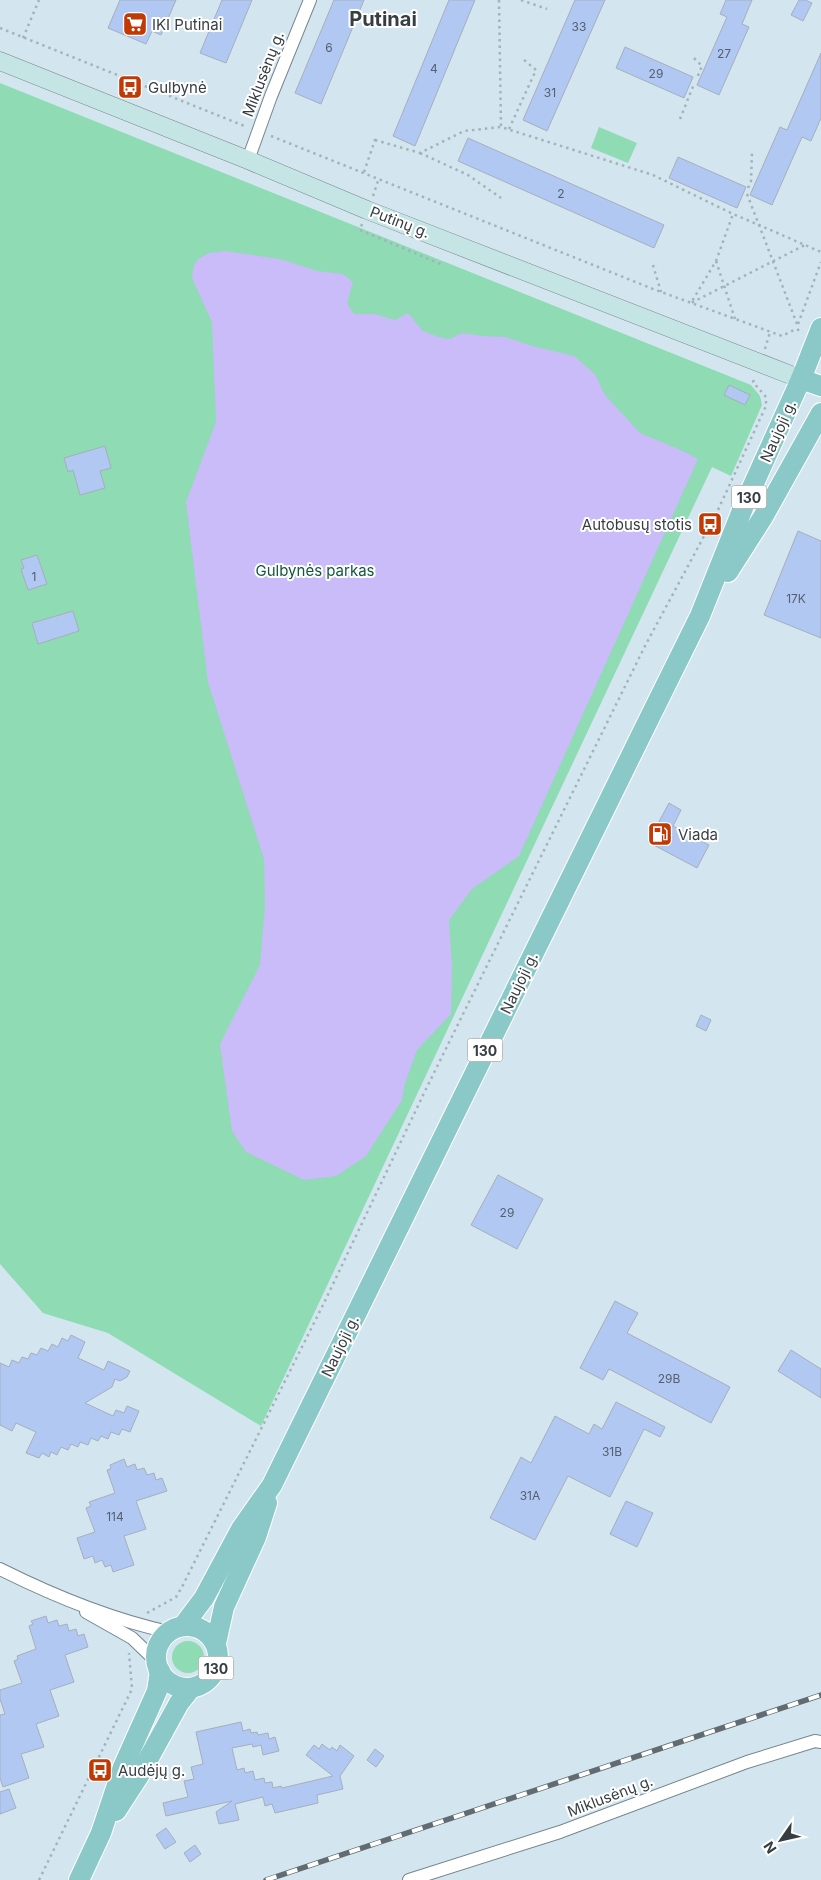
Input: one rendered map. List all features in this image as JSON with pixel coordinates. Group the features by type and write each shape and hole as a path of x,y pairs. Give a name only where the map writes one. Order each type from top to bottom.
{"main road":[{"name":"Putinų g.","path":"0,62 248,160 367,210 801,379"},
{"name":"Naujoji g.","path":"176,1629 204,1598 241,1530 272,1484 700,616 819,333"},
{"path":"801,379 821,386"},
{"name":"Naujoji g.","path":"700,616 763,517 821,413"},
{"name":"Naujoji g.","path":"216,1644 224,1607 256,1537 272,1484"},
{"name":"130","path":"79,1880 101,1833 123,1767 157,1691 158,1645 176,1629 193,1626 202,1629 210,1635 216,1644 218,1664 208,1680 200,1685 191,1688 173,1684 166,1679 158,1666"},
{"name":"130","path":"101,1833 140,1774 178,1703 191,1688"}],"street":[{"name":"Miklusėnų g.","path":"248,160 271,96 310,0"},
{"path":"0,1569 60,1598 132,1638 158,1666"},
{"path":"60,1598 138,1625 176,1629"},
{"name":"Miklusėnų g.","path":"409,1880 560,1832 747,1762 815,1741 821,1742"}],"path":[{"path":"23,38 39,0"},
{"path":"499,0 501,127"},
{"path":"521,0 547,9"},
{"path":"0,28 661,292 782,336 796,329 819,333"},
{"path":"694,58 702,66 697,78"},
{"path":"509,129 536,70 523,59"},
{"path":"680,119 694,84"},
{"path":"420,153 464,131 501,127 653,175 733,214 821,252"},
{"path":"371,138 420,153 468,175 501,198"},
{"path":"364,172 375,140"},
{"path":"748,188 751,181 752,152"},
{"path":"747,194 798,324"},
{"path":"691,303 716,260 733,214"},
{"path":"691,303 805,245"},
{"path":"716,260 736,319"},
{"path":"796,329 821,262"},
{"path":"653,265 661,292"},
{"path":"138,1625 141,1618 149,1611 176,1597 182,1587 324,1303 426,1089 645,646 717,512 766,406 766,397 754,382 770,332"},
{"path":"39,1880 132,1689 129,1643 132,1638"}],"green space":[{"name":"Gulbynės parkas","path":"0,83 751,385 760,396 762,405 731,476 712,467 261,1426 108,1333 43,1313 0,1264"},
{"path":"599,127 637,143 628,163 591,148"},
{"path":"188,1641 194,1642 199,1646 203,1651 203,1663 199,1668 194,1672 188,1673 182,1672 177,1668 173,1663 172,1657 173,1651 177,1646 182,1642"}],"shaded area":[{"path":"225,251 280,259 317,271 343,274 353,282 347,303 354,314 375,314 395,320 408,313 423,331 438,337 450,339 462,333 506,337 532,346 574,356 595,374 605,395 640,433 698,459 519,856 472,889 449,920 452,966 451,1014 417,1050 405,1083 402,1100 366,1156 336,1176 304,1180 246,1152 232,1131 220,1044 260,965 265,906 264,859 208,682 186,502 216,422 212,322 192,278 194,265 198,259 209,253"}],"building":[{"name":"IKI Putinai","path":"120,0 176,0 161,35 152,31 146,44 108,28"},
{"path":"222,0 252,0 226,63 200,53"},
{"path":"334,0 364,0 321,104 295,93"},
{"path":"449,0 475,0 415,146 393,136"},
{"path":"575,0 605,0 547,131 523,120"},
{"path":"726,0 752,0 742,24 749,27 719,95 697,85 727,17 720,14"},
{"path":"799,0 812,3 803,21 791,15"},
{"path":"625,47 693,77 684,98 616,68"},
{"path":"821,53 821,118 811,141 802,137 772,205 750,195 780,127 787,130"},
{"path":"468,138 664,225 654,248 458,161"},
{"path":"678,157 746,187 737,208 669,178"},
{"path":"729,385 750,395 745,405 724,395"},
{"path":"105,446 111,468 100,471 105,488 80,495 73,470 68,472 64,458"},
{"path":"798,531 821,541 821,638 764,615"},
{"path":"37,555 47,584 28,590 21,569 24,568 21,560"},
{"path":"73,611 79,631 38,644 32,623"},
{"path":"669,803 681,810 673,826 709,845 697,868 648,842"},
{"path":"701,1015 711,1020 706,1031 696,1026"},
{"path":"498,1175 543,1199 517,1249 471,1225"},
{"path":"615,1301 638,1313 627,1333 730,1387 711,1423 609,1369 603,1380 580,1368"},
{"path":"71,1335 85,1342 78,1358 104,1370 108,1361 130,1371 127,1377 120,1381 115,1379 112,1387 85,1403 113,1416 116,1410 124,1413 127,1406 139,1411 130,1432 122,1429 119,1435 111,1432 108,1439 101,1436 98,1441 91,1438 88,1445 80,1442 78,1447 71,1444 68,1450 61,1447 57,1455 51,1452 49,1457 42,1453 39,1458 26,1453 36,1432 16,1423 12,1431 0,1425 0,1363 9,1367 12,1360 19,1363 22,1357 28,1359 31,1353 37,1355 41,1348 48,1351 52,1344 58,1347 62,1338 68,1341"},
{"path":"791,1350 821,1369 821,1398 778,1371"},
{"path":"616,1402 665,1427 660,1437 644,1429 610,1497 568,1476 535,1540 490,1518 521,1457 531,1463 555,1416 589,1434 594,1424 602,1429"},
{"path":"124,1459 127,1467 135,1464 137,1470 144,1468 147,1475 154,1473 156,1480 162,1478 167,1491 136,1501 146,1529 124,1536 134,1565 113,1572 111,1565 105,1567 102,1560 95,1563 93,1556 84,1559 77,1538 95,1532 86,1508 91,1506 89,1502 115,1493 107,1470 111,1469 110,1465"},
{"path":"626,1501 653,1513 637,1547 610,1534"},
{"path":"46,1616 48,1623 57,1620 59,1626 67,1624 69,1631 76,1629 78,1636 84,1634 88,1647 65,1655 74,1682 50,1690 59,1716 36,1724 44,1747 21,1754 29,1778 3,1787 0,1778 0,1715 5,1714 0,1699 0,1690 22,1683 14,1661 18,1659 17,1656 36,1649 29,1626 33,1624 31,1621"},
{"path":"241,1722 243,1731 250,1729 251,1733 257,1732 258,1735 268,1733 269,1739 275,1737 279,1751 263,1755 261,1745 253,1747 252,1744 232,1748 237,1770 244,1768 245,1773 253,1771 255,1780 264,1778 265,1783 272,1782 273,1788 281,1786 282,1788 333,1776 306,1755 314,1745 319,1749 322,1744 330,1750 332,1747 337,1751 340,1745 354,1756 340,1776 343,1789 317,1795 318,1803 275,1813 272,1804 265,1806 263,1797 235,1804 239,1820 219,1824 216,1812 232,1801 166,1816 163,1803 188,1797 184,1781 194,1779 191,1767 203,1764 196,1732"},
{"path":"375,1749 384,1756 376,1767 367,1760"},
{"path":"9,1789 16,1808 0,1814 0,1792"},
{"path":"166,1828 176,1842 165,1849 156,1835"},
{"path":"195,1845 201,1854 190,1862 184,1853"}],"railway":[{"path":"266,1880 821,1695"}],"place":[{"name":"IKI Putinai","path":"135,24"},
{"name":"Gulbynė","path":"130,87"},
{"name":"Autobusų stotis","path":"710,524"},
{"name":"Viada","path":"660,834"},
{"name":"Audėjų g.","path":"100,1770"}],"district":[{"name":"Putinai","path":"383,19"}]}
